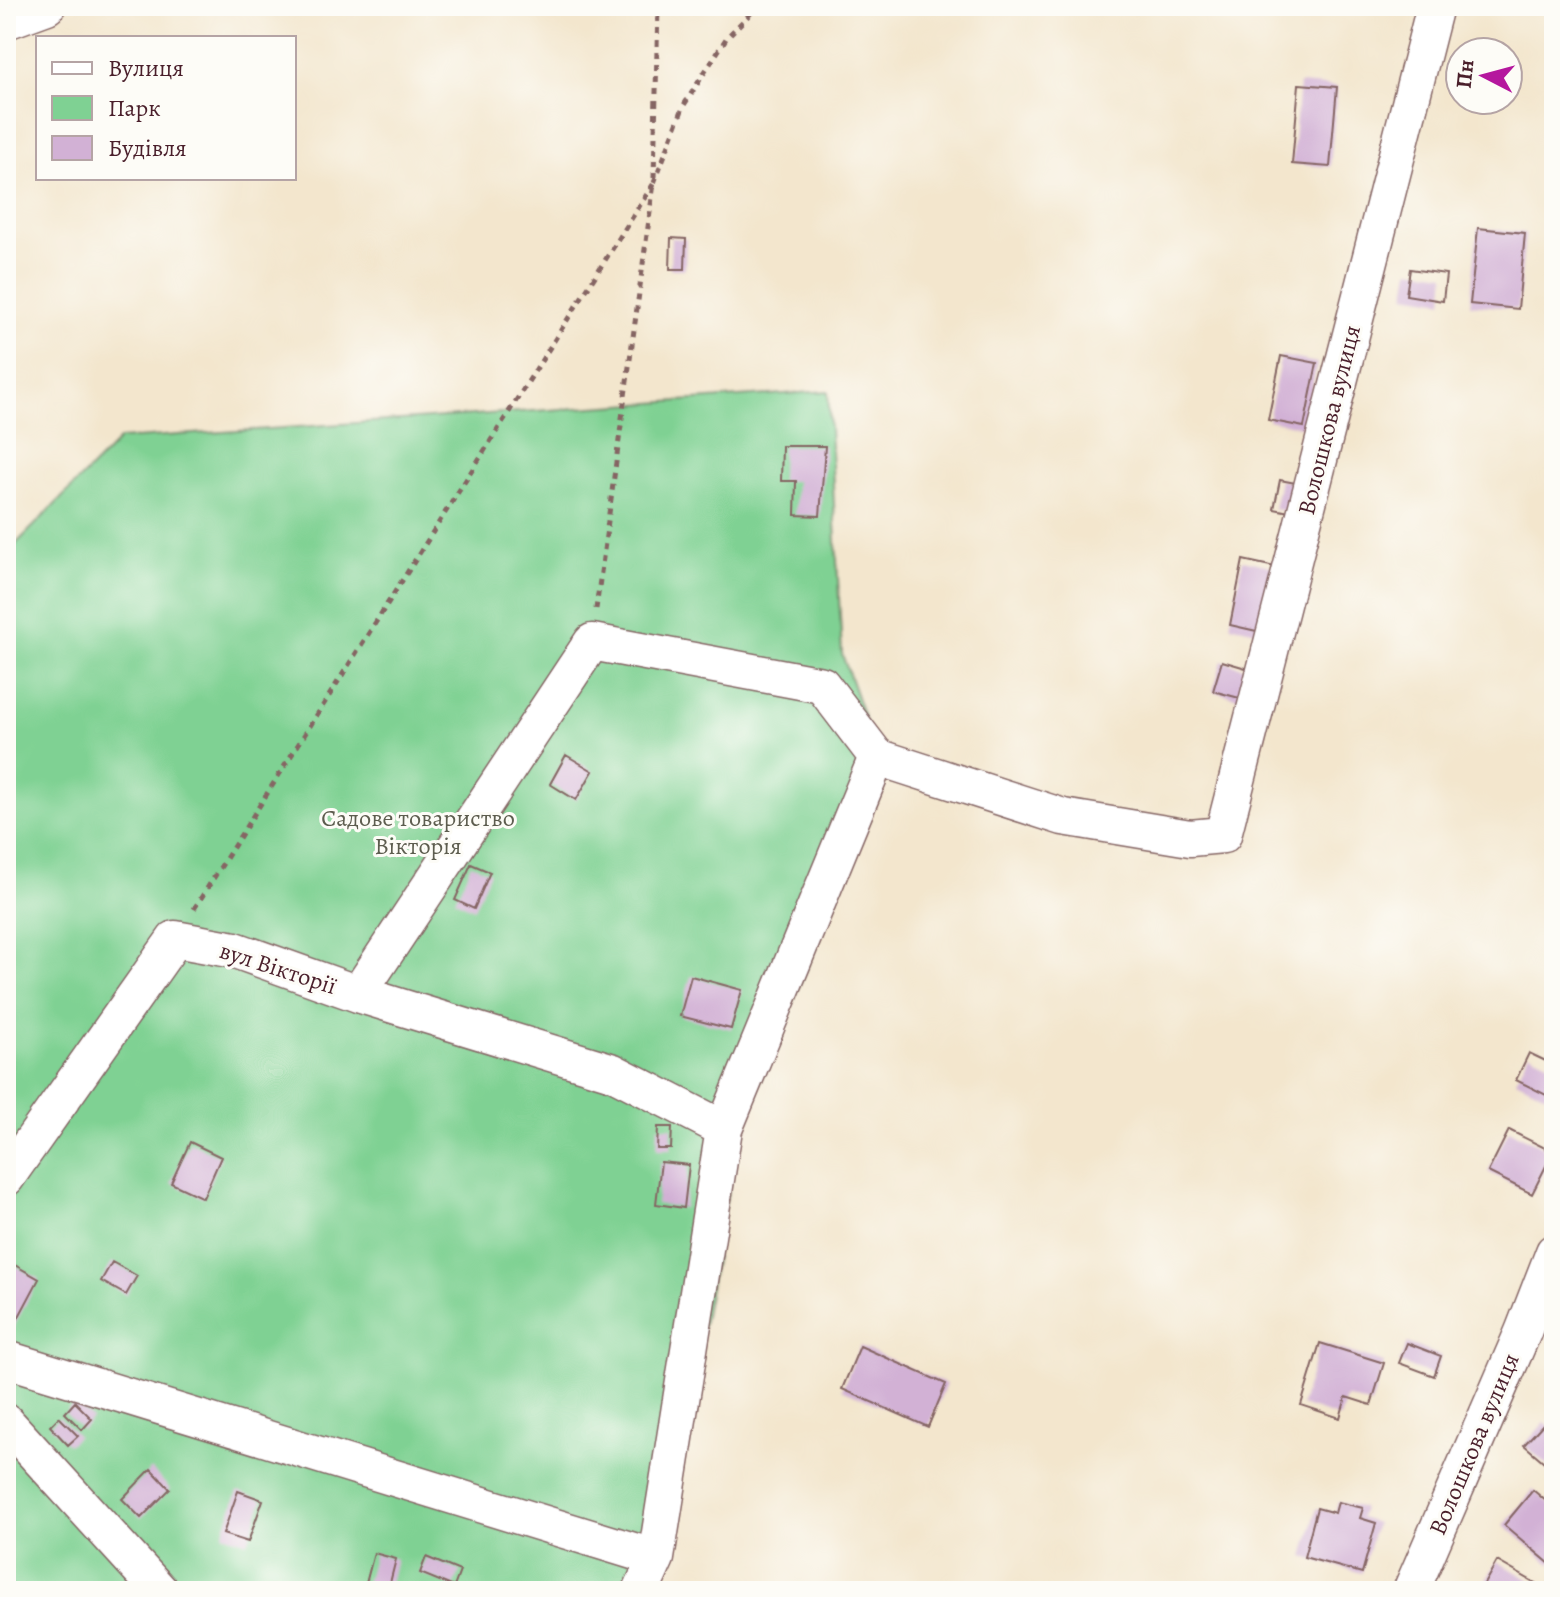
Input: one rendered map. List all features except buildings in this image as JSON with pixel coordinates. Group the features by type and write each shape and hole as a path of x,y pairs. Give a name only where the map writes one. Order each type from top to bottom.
{"street":[{"path":"6,21 47,6"},
{"name":"Волошкова вулиця","path":"877,757 1063,817 1190,838 1223,835 1435,6"},
{"path":"358,994 592,642 822,685 877,757 724,1129 656,1558 641,1591"},
{"path":"6,1178 175,939"},
{"name":"вул Вікторії","path":"175,939 235,950 358,994 613,1072 724,1129"},
{"name":"Волошкова вулиця","path":"1411,1591 1523,1332 1554,1252"},
{"path":"6,1359 656,1558"},
{"path":"6,1422 160,1591"}],"path":[{"path":"592,642 654,183 658,6"},
{"path":"175,939 654,183 684,105 727,37 758,6"}],"green space":[{"name":"Садове товариство Вікторія","path":"828,391 842,654 885,777 738,1135 654,1591 6,1591 6,554 120,439"}]}
